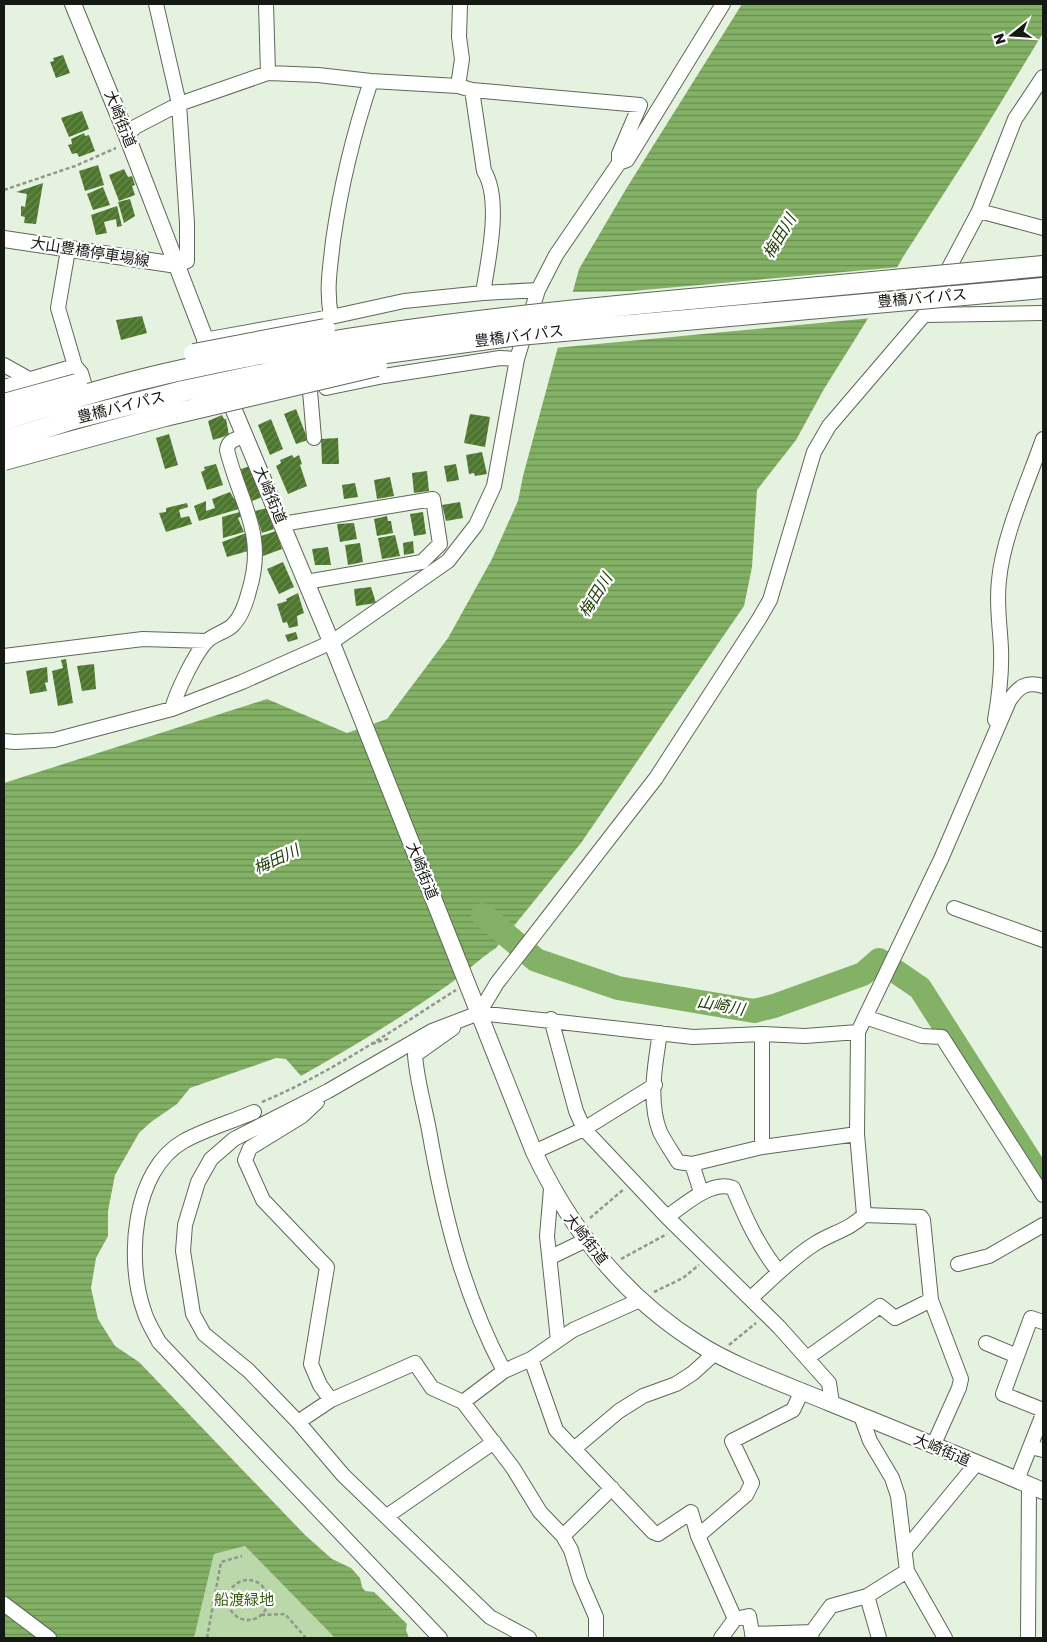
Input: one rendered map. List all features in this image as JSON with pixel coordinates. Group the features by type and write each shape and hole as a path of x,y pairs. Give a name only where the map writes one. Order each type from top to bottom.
{"highway":[{"name":"豊橋バイパス","path":"4,420 66,400 182,370 316,344 434,326 532,314 1043,266"},
{"name":"豊橋バイパス","path":"4,441 73,419 320,362 539,333 1043,288"},
{"path":"4,404 183,356 293,334 384,321 434,326"},
{"path":"4,460 155,418 380,366 453,344"}],"main road":[{"name":"大崎街道","path":"73,4 127,136 204,340 334,647 461,986 551,1189 581,1234 606,1266 640,1300 698,1344 802,1391 1030,1485"},
{"name":"大山豊橋停車場線","path":"4,239 177,265"}],"street":[{"path":"156,4 179,104 187,223 187,261 177,265"},
{"path":"266,4 268,73"},
{"path":"458,86 462,59 459,37 460,4"},
{"path":"619,163 627,160 723,4"},
{"path":"4,741 54,740 172,709 334,647 448,561 476,525 494,486 517,359 538,290 556,256 619,163 619,154 640,105 472,90 458,86 268,73 179,104 135,127 127,136"},
{"path":"504,1371 486,1338 452,1244 417,1080 415,1055 474,1014 656,778 759,619 770,600 814,452 829,426 924,315 979,211 1016,119 1043,76"},
{"path":"331,317 327,293 341,186 353,134 371,81"},
{"path":"472,90 492,210 483,293"},
{"path":"979,211 1043,228"},
{"path":"68,250 58,308 74,366 81,373 101,442"},
{"path":"204,340 331,317 404,301 483,293 538,290"},
{"path":"924,315 1043,314"},
{"path":"4,470 101,442 233,408 310,391 384,376 500,358 517,359"},
{"path":"4,365 29,379"},
{"path":"4,387 74,366"},
{"path":"310,391 314,438"},
{"path":"172,709 176,693 207,641 236,622 245,606 256,568 257,550 254,535 227,450 228,444 232,440 245,436"},
{"path":"993,738 1000,684 1001,650 997,605 999,578 1005,548 1043,439"},
{"path":"282,524 432,499 440,544 422,562 306,582"},
{"path":"4,656 143,639 207,641"},
{"path":"751,1298 796,1256 819,1241 857,1223 864,1215 857,1134 858,1032 891,966 1016,690 1027,683 1043,686"},
{"path":"954,908 1043,940"},
{"path":"529,1638 490,1617 343,1475 298,1422 248,1371 204,1334 193,1314 186,1280 183,1251 186,1225 198,1182 211,1159 219,1150 234,1139 328,1091 432,1031 474,1014 551,1019 693,1037 762,1034 805,1036 858,1032"},
{"path":"866,1017 922,1036 942,1037 1043,1195"},
{"path":"551,1019 576,1111 584,1129 633,1182 751,1298 807,1358 829,1383 832,1403"},
{"path":"660,1033 654,1107 660,1132 678,1162 692,1164 762,1147 857,1134"},
{"path":"762,1034 762,1147"},
{"path":"534,1152 584,1129 655,1085"},
{"path":"328,1091 302,1116 250,1148 245,1160 263,1200 327,1267 312,1364 320,1385 331,1400"},
{"path":"254,1112 183,1142 162,1161 144,1192 136,1221 136,1256 138,1290 144,1312 159,1342 440,1638"},
{"path":"692,1164 701,1192"},
{"path":"672,1222 701,1192 729,1186 733,1188 761,1250 779,1272"},
{"path":"551,1189 548,1236 558,1340"},
{"path":"864,1215 921,1217 923,1220 932,1300 961,1379 959,1388 933,1446"},
{"path":"958,1264 989,1256 1043,1225"},
{"path":"550,1257 581,1234"},
{"path":"463,1402 504,1371 531,1359 572,1330 640,1300"},
{"path":"807,1358 880,1306 895,1318 932,1300"},
{"path":"1043,1322 1031,1318 1003,1394 1043,1410"},
{"path":"986,1343 1017,1356"},
{"path":"575,1448 619,1410 643,1396 676,1384 693,1373 715,1353"},
{"path":"531,1359 556,1430 653,1532 658,1534 665,1531 691,1512 698,1536 735,1619"},
{"path":"298,1422 331,1400 415,1363 432,1388 463,1402 494,1442 540,1512 564,1536 596,1617 596,1638"},
{"path":"698,1536 746,1495 752,1483 732,1441 793,1410 802,1391"},
{"path":"1028,1638 1030,1485 1043,1414"},
{"path":"861,1416 870,1441 892,1478 898,1496 908,1571 945,1638"},
{"path":"387,1516 494,1442"},
{"path":"906,1550 976,1464"},
{"path":"564,1536 612,1488"},
{"path":"721,1638 735,1619 749,1616 753,1636 812,1635 831,1606 867,1596 908,1571"},
{"path":"867,1596 879,1638"},
{"path":"4,1604 49,1638"}],"path":[{"path":"4,190 107,154 117,148 127,136"},
{"path":"254,1112 253,1106 295,1088 358,1052 461,986"},
{"path":"581,1234 633,1182"},
{"path":"606,1266 648,1246 672,1222"},
{"path":"640,1300 683,1278 708,1257"},
{"path":"715,1353 727,1346 766,1314"},
{"path":"207,1638 221,1562 242,1556"},
{"path":"261,1615 267,1607 268,1597 265,1588 258,1582 248,1579 239,1581 232,1588 228,1597 229,1606 234,1614 243,1619 253,1619 261,1615 285,1614 306,1638"},
{"path":"214,1594 228,1597"}],"green space":[{"name":"船渡緑地","path":"245,1546 335,1638 194,1638 214,1554"}],"water":[{"name":"梅田川","path":"742,4 1043,4 1043,33 975,145 903,257 877,304 824,389 796,440 757,490 752,567 744,606 581,843 496,948 448,985 394,1021 301,1076 286,1059 276,1058 190,1088 177,1104 139,1133 115,1175 108,1211 108,1236 96,1258 91,1288 98,1319 115,1346 139,1362 305,1535 332,1559 351,1568 360,1578 365,1591 374,1592 407,1624 406,1630 409,1638 335,1638 245,1546 214,1554 194,1638 4,1638 4,783 267,699 347,733 387,719 448,638 492,559 518,501 523,476 579,269 626,189"}],"pier":[{"path":"900,267 872,318 555,348 570,292 632,291"}],"building":[{"path":"63,55 70,73 56,78 50,62 54,61 53,58"},
{"path":"82,111 89,129 69,137 61,118"},
{"path":"84,133 85,136 89,135 95,151 79,157 77,153 72,154 68,145 72,144 71,139"},
{"path":"98,165 104,185 85,191 79,171"},
{"path":"124,169 128,177 132,176 135,185 132,186 135,195 119,201 109,175"},
{"path":"43,183 36,224 24,223 25,217 21,216 21,206 25,207 27,194 16,192"},
{"path":"103,187 110,205 93,210 87,194"},
{"path":"130,199 135,216 124,223 118,202"},
{"path":"117,206 122,226 117,227 116,219 104,222 107,233 96,235 91,215"},
{"path":"142,316 147,333 121,340 116,320"},
{"path":"296,409 308,440 296,444 284,414"},
{"path":"470,414 490,417 485,447 464,443"},
{"path":"222,415 226,419 229,435 213,440 208,421"},
{"path":"271,419 283,449 270,455 258,425"},
{"path":"169,434 178,465 165,469 156,438"},
{"path":"338,438 339,464 322,464 321,439"},
{"path":"482,452 487,474 475,476 474,473 469,474 466,455"},
{"path":"292,455 294,458 299,455 302,464 300,465 307,486 288,494 276,466 281,463 280,460"},
{"path":"216,464 223,485 207,490 201,472 205,470 204,467"},
{"path":"456,464 459,480 447,482 444,466"},
{"path":"250,466 262,497 252,501 242,478 241,469"},
{"path":"427,471 429,491 414,493 412,473"},
{"path":"390,477 394,496 377,499 374,480"},
{"path":"355,483 358,497 344,499 342,485"},
{"path":"230,492 234,499 238,498 242,508 199,521 194,506 206,501 206,511 215,508 212,499"},
{"path":"460,502 463,518 446,521 442,505"},
{"path":"187,503 188,507 179,510 181,518 189,516 192,524 166,532 159,513 166,512 166,508"},
{"path":"267,508 274,529 262,533 255,511"},
{"path":"243,511 244,515 238,518 244,532 223,538 222,517"},
{"path":"423,512 426,534 414,536 410,514"},
{"path":"387,516 388,521 391,521 393,533 377,536 374,519"},
{"path":"354,523 357,539 340,542 337,524"},
{"path":"276,531 282,549 263,556 261,536"},
{"path":"249,532 248,551 227,557 222,542"},
{"path":"395,535 400,556 382,559 378,538"},
{"path":"413,541 414,553 404,555 403,543"},
{"path":"360,543 363,562 348,565 345,545"},
{"path":"328,547 331,565 315,565 312,549"},
{"path":"283,562 294,587 279,594 267,569"},
{"path":"371,587 376,603 356,606 354,589"},
{"path":"298,593 304,613 297,616 298,626 289,628 287,622 283,623 277,604 287,601 286,599"},
{"path":"296,632 298,639 288,642 285,635"},
{"path":"66,659 73,703 58,706 52,671 63,668 61,660"},
{"path":"94,664 96,689 82,691 77,666"},
{"path":"47,667 48,682 45,683 47,691 30,694 26,671"}],"waterway":[{"name":"山崎川","path":"483,915 536,960 618,988 754,1011 774,1006 863,974 879,960 920,988 1043,1181"}]}
